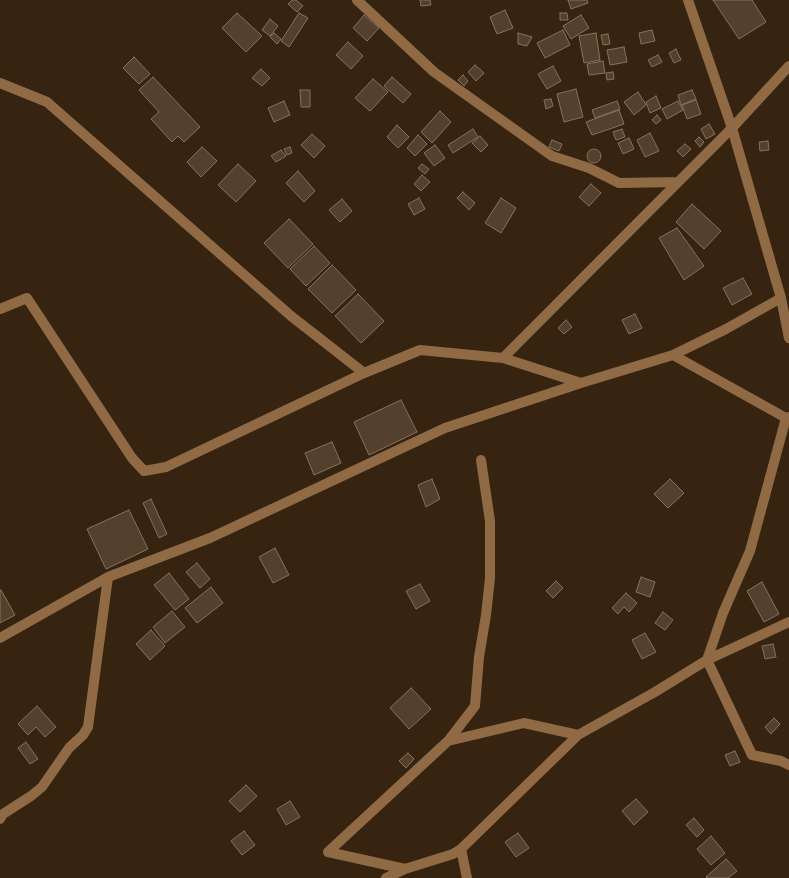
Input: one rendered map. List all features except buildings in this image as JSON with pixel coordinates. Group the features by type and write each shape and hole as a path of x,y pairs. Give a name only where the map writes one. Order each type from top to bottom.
{"street":[{"path":"357,0 434,72 552,156 590,168 620,183 678,182"},
{"path":"688,0 732,128 781,298 789,338"},
{"path":"503,358 732,128 789,66"},
{"path":"0,83 47,102 291,316 364,373"},
{"path":"0,309 27,298 132,458 144,471 166,467 364,373 420,350 503,358 581,383"},
{"path":"0,638 108,577 210,538 445,428 581,383 673,355 781,298"},
{"path":"673,355 788,418 750,551 723,613 707,660 752,755 781,761 789,765"},
{"path":"405,869 328,852 448,741 475,706 479,657 490,578 490,521 481,460"},
{"path":"0,819 3,814 42,787 68,748 84,734 88,727 108,577"},
{"path":"386,878 405,869 453,854 461,849 578,735 655,692 707,660 789,622"},
{"path":"448,741 524,723 578,735"},
{"path":"461,849 467,878"}]}
